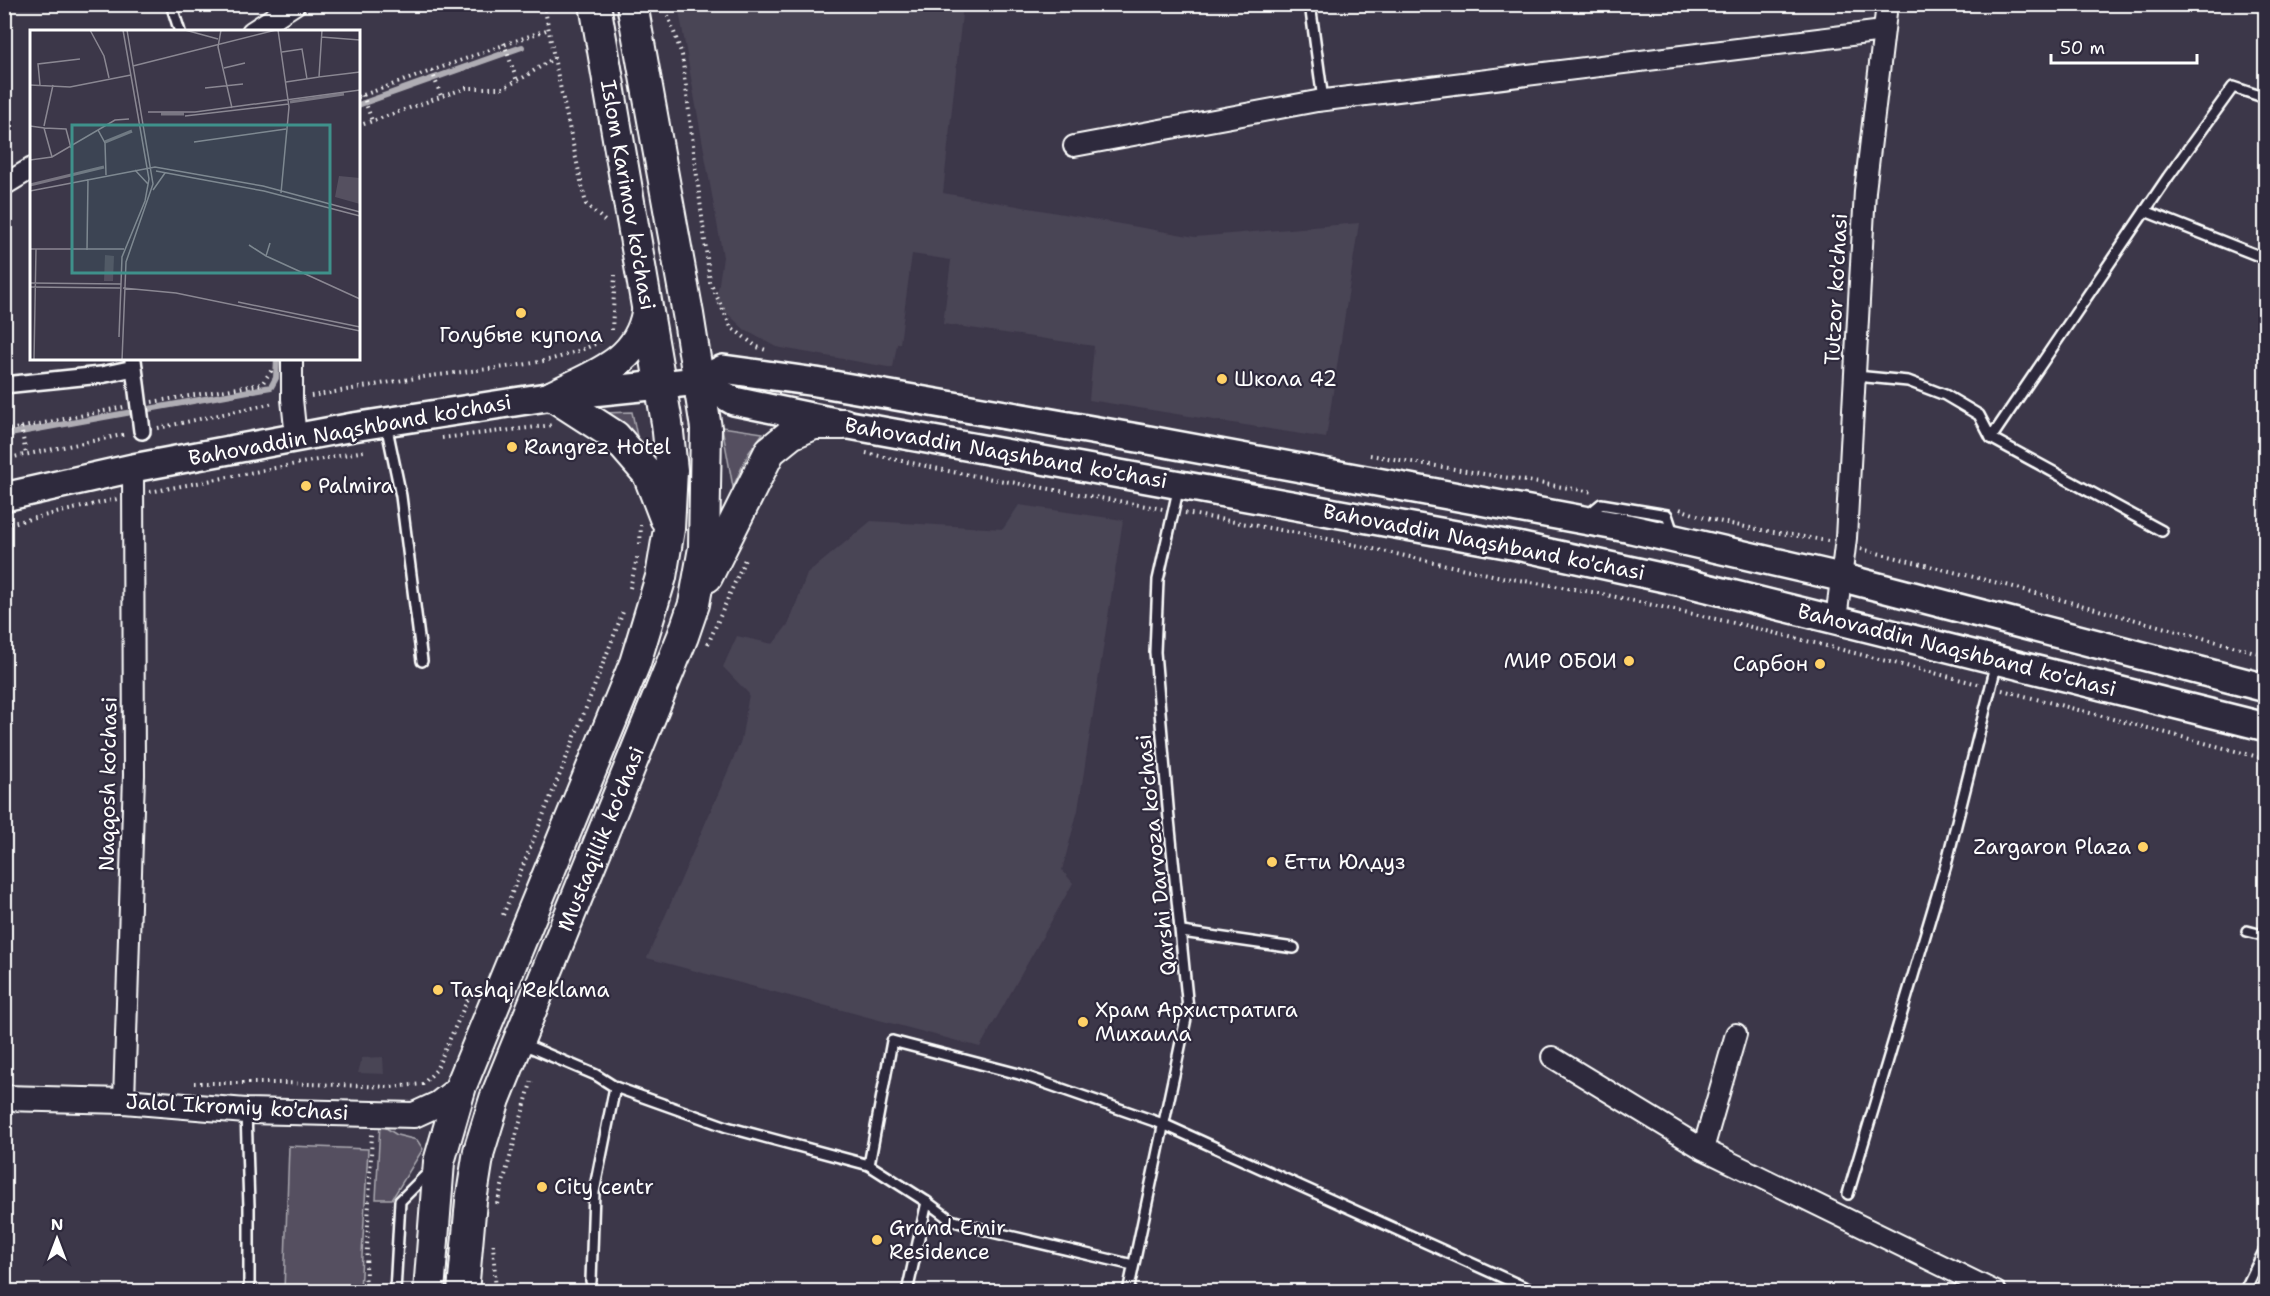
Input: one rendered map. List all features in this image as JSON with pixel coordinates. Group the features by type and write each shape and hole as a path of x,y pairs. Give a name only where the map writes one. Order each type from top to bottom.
{"main road":[{"name":"Islom Karimov ko'chasi","path":"595,4 661,385"},
{"name":"Islom Karimov ko'chasi","path":"632,4 699,381"},
{"path":"648,310 644,330 633,348 618,363 556,410 615,436 648,474 669,530"},
{"name":"Bahovaddin Naqshband ko'chasi","path":"4,497 133,468 296,438 388,433 556,410 661,385 699,381 723,369 816,382 1149,441 1675,538 1840,577 2265,688"},
{"name":"Bahovaddin Naqshband ko'chasi","path":"699,381 734,401 844,424 1517,546 1683,582 2265,727"},
{"name":"Mustaqillik ko'chasi","path":"463,1292 467,1226 479,1151 495,1099 597,851 694,604 704,548 706,517 706,428 699,381"},
{"name":"Mustaqillik ko'chasi","path":"429,1292 439,1162 461,1086 635,663 661,577 669,530 672,470 661,385"},
{"path":"694,604 770,451 791,434 814,424 844,424"}],"street":[{"path":"255,30 295,4"},
{"name":"Tutzor ko'chasi","path":"1836,620 1845,545 1865,191 1887,4"},
{"path":"1074,146 1323,101 1883,30"},
{"path":"4,185 30,169"},
{"path":"292,360 292,399 296,438"},
{"path":"4,385 101,375 133,363 142,431"},
{"name":"Naqqosh ko'chasi","path":"124,1101 134,775 133,468"},
{"path":"1703,1149 1736,1034"},
{"path":"1552,1057 1703,1149 1996,1292"},
{"name":"Jalol Ikromiy ko'chasi","path":"4,1098 124,1101 246,1111 414,1115 438,1104 461,1086"}],"lane":[{"path":"171,4 179,30"},
{"path":"1310,4 1323,101"},
{"path":"1991,438 2145,211 2233,87 2265,98"},
{"path":"2145,211 2259,256"},
{"path":"1856,376 1908,381 1945,395 1979,415 1991,438 2162,531"},
{"path":"388,433 401,496 422,661"},
{"name":"Qarshi Darvoza ko'chasi","path":"1128,1292 1188,1009 1155,652 1158,580 1180,484"},
{"path":"1848,1194 1946,865 1997,660"},
{"path":"2247,931 2265,936"},
{"path":"1182,932 1294,948"},
{"path":"869,1165 892,1041 1019,1074 1163,1124 1535,1292"},
{"path":"518,1042 596,1075 615,1087 727,1127 869,1165 951,1220 992,1232 1133,1265"},
{"path":"591,1281 594,1192 615,1087"},
{"path":"246,1111 249,1292"},
{"path":"395,1292 400,1202 439,1162"},
{"path":"907,1292 927,1202"},
{"path":"2244,1292 2265,1247"}],"path":[{"path":"544,4 586,204 607,221 609,230"},
{"path":"664,4 682,55 710,282 731,327 757,347 778,353"},
{"path":"372,121 362,97 433,73 504,43 549,29"},
{"path":"504,43 517,81"},
{"path":"360,125 466,88 503,88 554,58"},
{"path":"433,73 441,96"},
{"path":"4,459 292,399 445,374 544,363 576,353 602,340 613,328 615,268"},
{"path":"437,439 556,410"},
{"path":"22,431 26,454"},
{"path":"4,525 388,433"},
{"path":"857,452 953,472 1171,510"},
{"path":"1368,455 1603,494"},
{"path":"1670,506 1707,518 1845,545 2010,586 2265,655"},
{"path":"1182,512 1314,536 1506,578 1598,593 1743,625 2265,759"},
{"path":"629,591 640,548 640,520"},
{"path":"706,647 747,555"},
{"path":"501,920 573,744 624,608"},
{"path":"192,1083 283,1083 391,1087 423,1083 436,1070 475,984"},
{"path":"495,1210 534,1074"},
{"path":"365,1292 374,1086"},
{"path":"493,1232 496,1292"}],"shaded area":[{"path":"678,5 963,5 943,193 1195,237 1359,223 1326,438 1089,400 1094,346 943,324 951,260 912,254 900,343 897,344 893,368 776,347 745,330 716,303 723,257"},
{"path":"632,412 639,446 604,413"},
{"path":"722,427 763,433 748,454 733,487"},
{"path":"1019,505 1123,520 1078,810 1062,870 1073,883 980,1047 647,958 741,741 749,694 723,667 737,636 773,644 789,623 807,574 871,521 1003,529"},
{"path":"383,1057 384,1074 358,1073 362,1058"},
{"path":"380,1124 397,1135 417,1140 423,1149 392,1199 376,1199"},
{"path":"289,1146 368,1149 360,1291 284,1291"}],"waterway":[{"path":"360,104 522,47"},
{"path":"4,435 271,387 276,378 277,360"}],"place":[{"name":"Голубые купола","path":"521,313"},
{"name":"Школа 42","path":"1222,379"},
{"name":"Rangrez Hotel","path":"512,447"},
{"name":"Palmira","path":"306,486"},
{"name":"МИР ОБОИ","path":"1629,661"},
{"name":"Сарбон","path":"1820,664"},
{"name":"Zargaron Plaza","path":"2143,847"},
{"name":"Етти Юлдуз","path":"1272,862"},
{"name":"Tashqi Reklama","path":"438,990"},
{"name":"Храм Архистратига Михаила","path":"1083,1022"},
{"name":"City centr","path":"542,1187"},
{"name":"Grand Emir Residence","path":"877,1240"}]}
